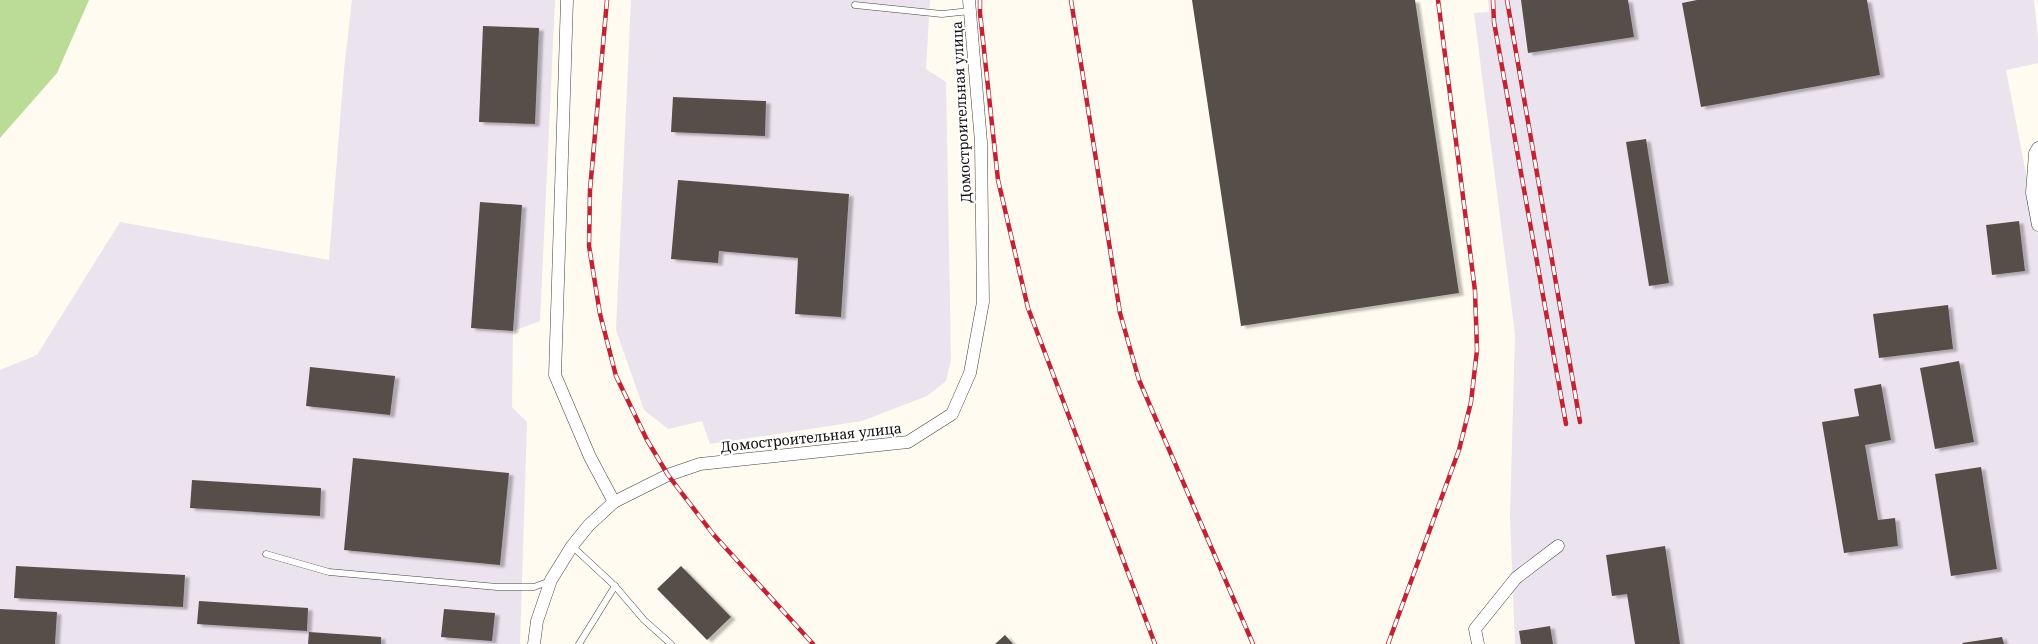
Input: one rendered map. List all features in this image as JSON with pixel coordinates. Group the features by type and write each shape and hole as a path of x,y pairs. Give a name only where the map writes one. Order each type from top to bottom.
{"street":[{"path":"568,0 555,375 590,457 614,502"},
{"name":"Домостроительная улица","path":"534,644 537,621 552,580 572,546 590,525 614,502 668,475 700,464 908,442 952,414 970,372 983,302 981,142 970,5"},
{"path":"2038,148 2036,153 2032,193 2038,225"},
{"path":"1478,644 1475,629 1516,578 1558,546"}],"lane":[{"path":"855,4 942,14 970,5"},
{"path":"572,546 615,586 644,620 671,644"},
{"path":"266,554 329,572 498,587 534,587 552,580"},
{"path":"580,644 615,586"}],"shaded area":[{"path":"352,0 555,0 540,321 513,331 512,407 527,422 520,644 0,644 0,370 37,355 120,222 329,260 344,70"},
{"path":"631,0 930,0 926,69 946,82 951,360 946,381 927,396 862,421 710,444 702,421 668,429 644,410 616,330"},
{"path":"1488,0 2034,0 2038,38 2038,63 2006,70 2038,236 2038,644 1515,644 1510,517 1515,334 1474,13 1489,12"}],"green space":[{"path":"0,0 89,0 57,73 0,138"}],"building":[{"path":"1192,0 1415,0 1459,293 1241,326"},
{"path":"1521,0 1628,0 1634,37 1528,53"},
{"path":"1697,0 1867,0 1880,75 1701,107 1682,3"},
{"path":"483,26 539,28 535,124 479,122"},
{"path":"673,97 766,101 765,136 671,132"},
{"path":"1646,139 1669,283 1649,286 1626,142"},
{"path":"678,180 849,194 841,317 795,314 798,258 719,251 718,263 671,259"},
{"path":"480,202 522,205 513,331 471,328"},
{"path":"2019,221 2025,271 1992,275 1986,225"},
{"path":"1948,305 1953,349 1879,358 1873,314"},
{"path":"1959,361 1974,442 1935,449 1920,368"},
{"path":"310,367 395,376 390,415 306,406"},
{"path":"1881,384 1891,440 1865,445 1878,520 1895,518 1898,546 1844,553 1822,422 1859,416 1854,389"},
{"path":"353,458 509,473 500,565 344,550"},
{"path":"1981,467 1997,569 1951,576 1935,474"},
{"path":"192,480 321,488 320,516 190,508"},
{"path":"1665,546 1680,644 1635,644 1627,594 1612,596 1606,555"},
{"path":"16,566 185,575 183,607 14,598"},
{"path":"681,566 731,617 707,640 657,589"},
{"path":"199,601 308,608 307,631 197,624"},
{"path":"0,609 57,612 55,644 0,644"},
{"path":"444,609 495,613 492,641 441,637"},
{"path":"1550,626 1553,644 1521,644 1519,631"},
{"path":"309,632 381,637 381,644 308,644"},
{"path":"1005,635 1013,644 995,644"},
{"path":"2002,637 2004,644 1962,643"}],"railway":[{"path":"607,0 590,190 589,246 600,314 616,376 647,440 668,475 713,534 813,644"},
{"path":"980,0 980,13 998,180 1028,308 1155,644"},
{"path":"1071,0 1120,313 1139,380 1253,644"},
{"path":"1388,644 1459,450 1471,402 1477,350 1475,291 1438,0"},
{"path":"1493,0 1494,22 1566,424"},
{"path":"1507,0 1580,422"}]}
